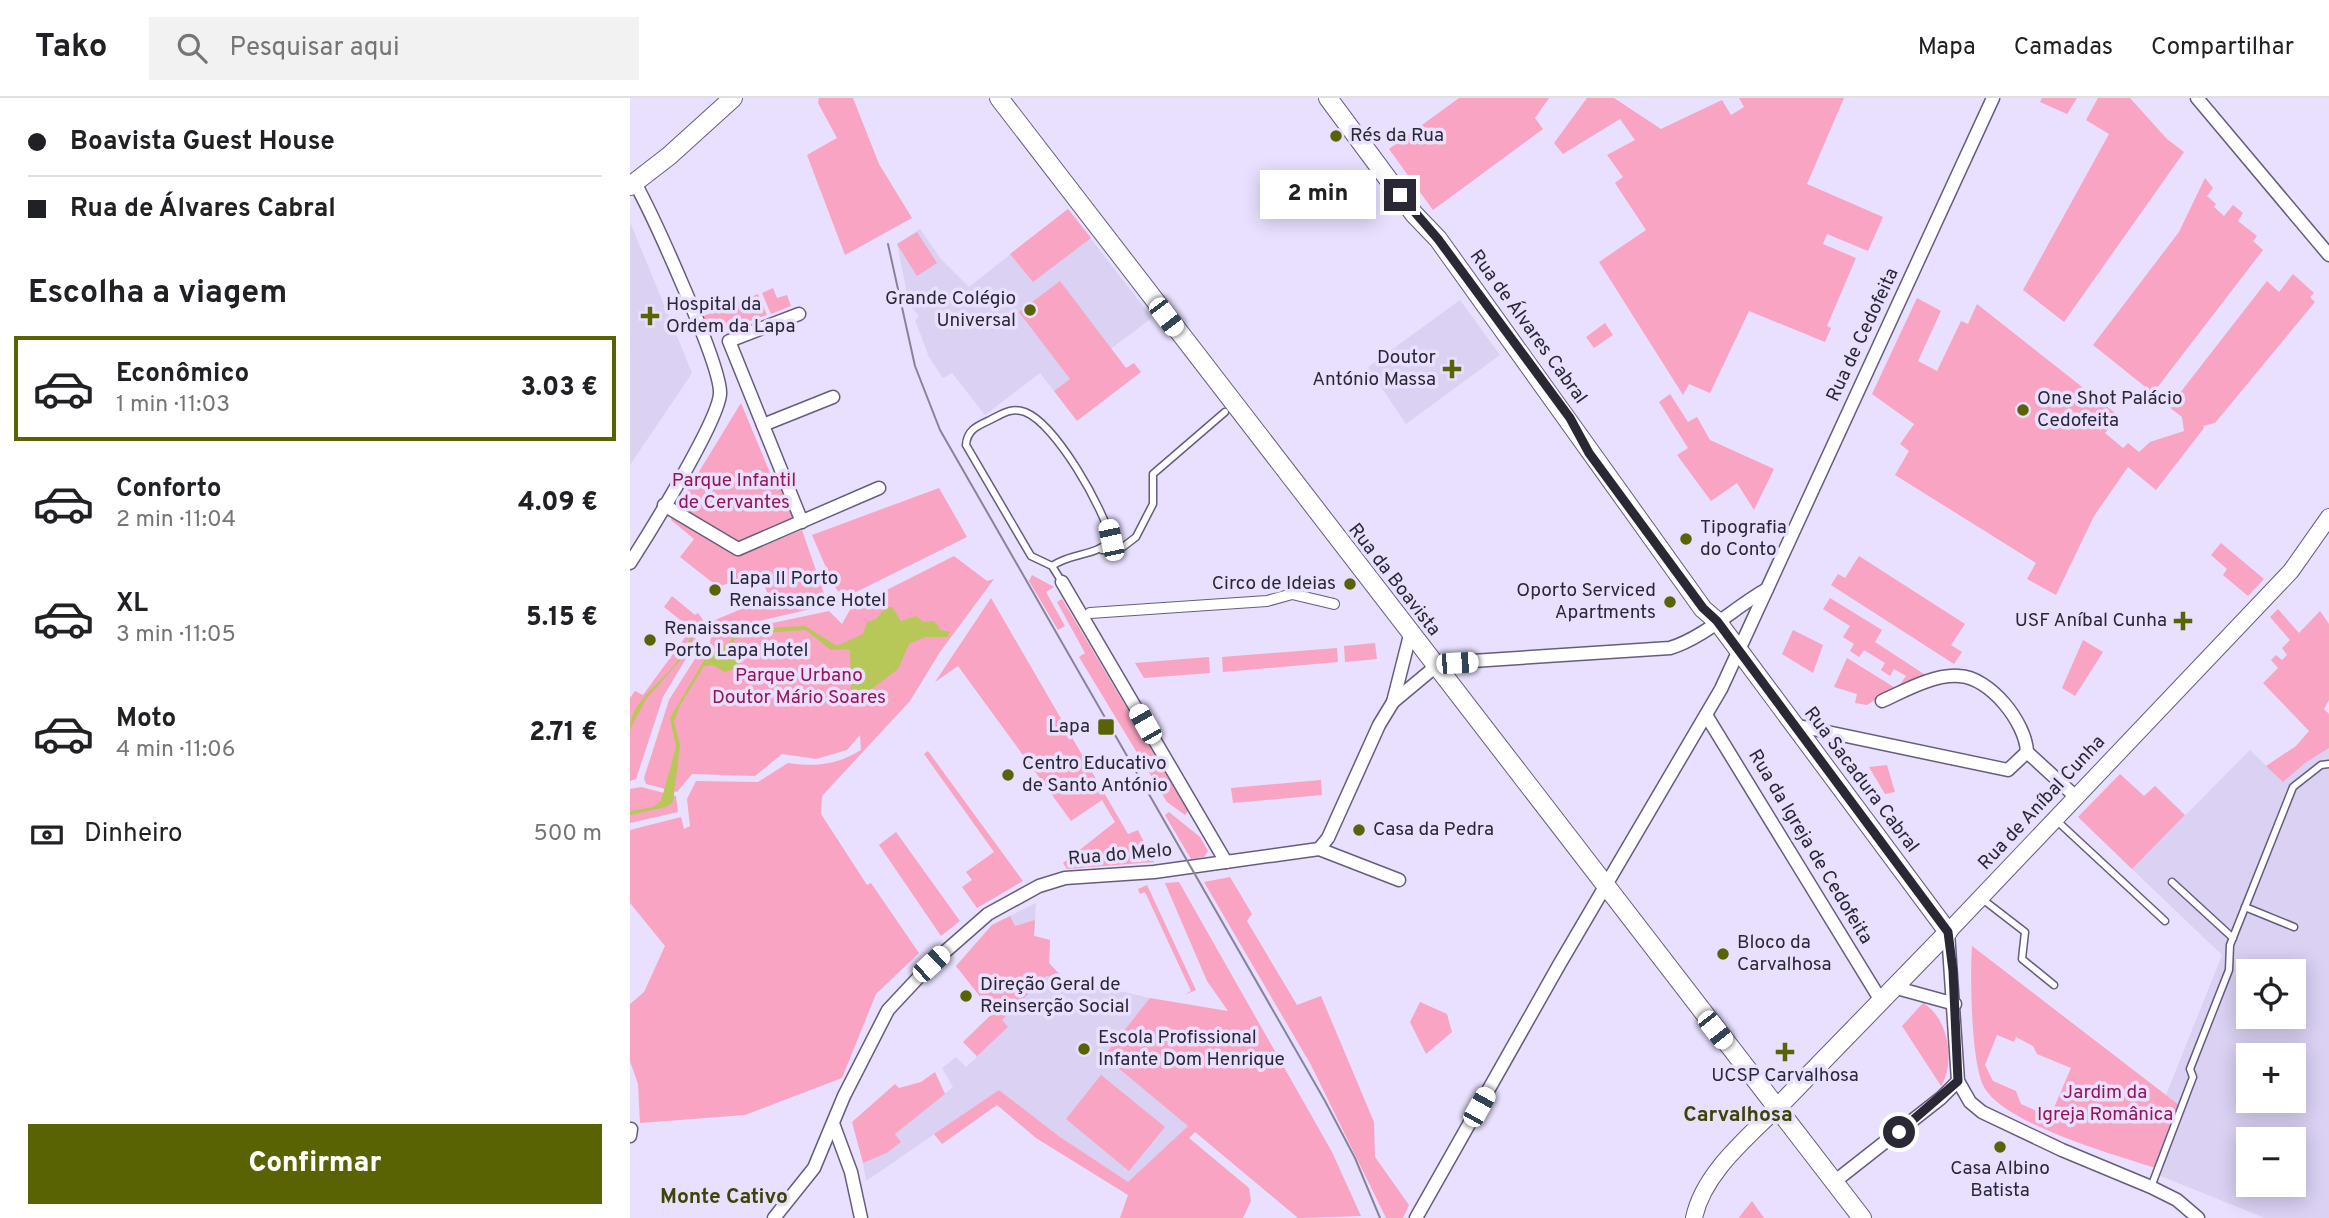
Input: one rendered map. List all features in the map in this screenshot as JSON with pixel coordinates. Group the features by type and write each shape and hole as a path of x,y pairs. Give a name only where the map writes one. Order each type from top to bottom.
{"main road":[{"path":"633,184 733,98"},
{"name":"Rua da Boavista","path":"999,98 1409,635 1862,1218"},
{"name":"Rua de Álvares Cabral","path":"1328,98 1414,214 1438,239 1570,418 1589,453 1703,608 1717,621 1740,652"},
{"name":"Rua Sacadura Cabral","path":"1740,652 1948,932"},
{"name":"Rua de Aníbal Cunha","path":"1776,1109 1948,932"}],"street":[{"name":"Rua de Cedofeita","path":"1416,1218 1740,652 1832,437 1993,98"},
{"path":"2197,98 2329,255"},
{"path":"630,563 716,407 720,388 705,344 633,184"},
{"path":"799,314 729,341 802,522"},
{"path":"763,425 833,397"},
{"path":"664,505 738,549 879,488"},
{"name":"Rua de Aníbal Cunha","path":"1948,932 2291,571 2329,517"},
{"path":"1062,582 1226,862"},
{"path":"1399,880 1319,849 1328,838 1379,724 1393,702 1435,667 1457,663 1671,648 1689,641 1767,588"},
{"path":"1090,613 1266,601 1292,594 1334,604"},
{"path":"1393,702 1409,635"},
{"path":"1882,701 1935,681 1954,676 1968,677 2010,710 2026,738 2027,752 2076,797"},
{"name":"Rua da Igreja de Cedofeita","path":"1706,715 1886,993"},
{"path":"1794,725 2008,770 2027,752"},
{"name":"Rua do Melo","path":"774,1218 814,1168 834,1126 844,1096 888,1010 931,964 988,914 1039,886 1065,878 1154,872 1319,849"},
{"path":"1948,932 1955,1004 1958,1081 1970,1102 1982,1112 2177,1199 2198,1218"},
{"path":"1886,993 1955,1004"},
{"path":"1834,1182 1941,1098 1958,1081"},
{"path":"1694,1218 1714,1175 1776,1109"},
{"path":"834,1126 851,1172 861,1218"},
{"path":"630,1136 631,1129"}],"lane":[{"path":"1062,582 1052,566 1031,556 966,445 972,429 1010,409 1024,411 1051,431 1102,508 1111,540 1102,550"},
{"path":"1052,566 1066,556 1119,550 1136,537 1153,504 1153,474 1225,412"},
{"path":"2151,1186 2193,1077 2190,1069 2229,970 2233,938 2293,787 2321,765 2329,764"},
{"path":"2055,819 2165,921"},
{"path":"2172,882 2233,938"},
{"path":"1981,898 2025,932 2022,960 2054,985"},
{"path":"2245,907 2294,927"}],"shaded area":[{"name":"Grande Colégio Universal","path":"1068,209 1152,318 1054,391 1040,373 985,415 952,373 943,378 929,357 915,320 919,316 909,304 897,244 920,229 941,259 969,287"},
{"name":"Hospital da Ordem da Lapa","path":"630,222 692,373 630,465"},
{"path":"1460,300 1500,355 1406,424 1368,367"},
{"path":"886,607 892,607 901,621 916,616 923,622 934,621 941,630 950,632 947,637 925,637 909,644 898,669 865,694 851,689 850,649 831,650 806,630 745,634 734,640 733,651 740,661 737,668 725,672 713,665 704,666 679,707 674,722 680,745 673,802 666,807 630,815 630,811 653,807 661,801 676,747 670,718 705,659 691,652 686,654 646,699 630,729 631,720 640,702 676,663 691,637 693,638 689,647 708,655 730,642 734,635 766,628 805,626 837,646 863,634 867,622 876,619"},
{"path":"2329,748 2329,1218 2265,1218 2153,1173 2179,1105 2166,1095 2222,955 2132,869 2250,750 2283,782 2305,763"},
{"name":"Escola Profissional Infante Dom Henrique","path":"1036,903 1034,936 1050,940 1049,963 1063,978 1150,998 1188,1126 1128,1183 1060,1137 999,1090 866,1181 863,1163 887,1153 901,1142 895,1134 953,1087 942,1068 956,1057 966,1067 977,1057 963,1042 993,1013 956,966 992,925"}],"green space":[{"path":"819,98 853,98 879,164 912,218 845,255 807,155 837,138 818,103"},
{"path":"1459,98 1549,98 1535,118 1543,129 1433,210 1389,149"},
{"path":"1587,98 1614,98 1661,129 1722,100 1731,115 1744,107 1739,98 1844,98 1807,184 1883,217 1868,251 1827,234 1823,244 1856,258 1827,326 1831,328 1825,342 1749,311 1710,393 1689,384 1683,395 1599,262 1646,230 1615,183 1623,177 1607,155 1635,140 1620,119 1563,154 1554,143"},
{"path":"2042,98 2077,98 2067,114 2040,102"},
{"path":"2098,98 2130,98 2167,139 2184,152 2064,322 2023,290 2109,134 2086,120"},
{"path":"2205,178 2213,188 2207,196 2216,204 2214,207 2224,216 2233,205 2243,213 2238,221 2257,236 2253,241 2263,250 2153,393 2093,345 2179,232"},
{"path":"1068,209 1091,238 1033,282 1010,254"},
{"path":"917,232 937,263 917,276 897,244"},
{"path":"2293,274 2314,293 2310,297 2315,302 2215,423 2203,426 2156,490 2128,467 2094,516 2056,595 2027,579 2036,563 1895,475 1909,451 1900,444 1914,424 1872,394 1917,298 1941,311 1918,361 1937,371 1961,321 1968,324 1977,304 2119,416 2105,433 2123,448 2128,443 2139,452 2150,442 2184,431 2182,417 2169,407 2267,281 2279,292"},
{"path":"1060,281 1126,368 1134,363 1141,372 1077,421 1054,391 1070,379 1019,312"},
{"path":"773,288 777,298 787,295 791,306 771,314 762,293"},
{"path":"758,294 767,315 709,335 701,317"},
{"path":"1605,323 1613,335 1594,348 1586,337"},
{"path":"1670,394 1688,422 1697,417 1710,440 1774,469 1754,510 1737,483 1711,501 1677,455 1688,448 1659,402"},
{"name":"Parque Infantil de Cervantes","path":"741,403 771,475 777,474 794,518 737,541 678,506"},
{"path":"939,488 967,537 844,598 834,586 812,535"},
{"path":"673,516 739,556 802,530 828,605 699,635 664,607 672,596 695,615 698,613 706,624 769,597 759,572 718,587 680,557 694,539 671,520"},
{"path":"2221,543 2264,579 2248,596 2223,575 2227,569 2211,555"},
{"name":"Parque Urbano Doutor Mário Soares","path":"954,556 987,581 994,579 940,652 910,701 822,796 821,814 867,885 871,883 919,953 876,994 842,1078 745,1115 640,1123 638,1084 630,1061 630,1004 644,992 665,946 630,903 630,830 681,817 684,829 690,826 687,799 696,781 758,782 788,763 826,764 861,750 860,735 847,750 816,759 782,754 755,776 692,774 677,792 646,784 644,778 669,700 703,646 709,650 711,636 829,611 842,624 851,608"},
{"path":"1859,556 1965,624 1951,645 1962,652 1954,664 1831,585 1838,574 1845,578"},
{"path":"1032,575 1054,587 1046,592 1065,626 1058,630 1029,581"},
{"path":"991,598 1128,834 1138,830 1154,862 1067,869 1063,863 1115,822 1102,800 1071,821 958,666 935,682"},
{"path":"1830,598 1882,630 1875,642 1930,678 1879,697 1867,705 1855,703 1857,694 1834,687 1847,658 1897,689 1906,676 1894,669 1890,676 1881,670 1885,663 1864,650 1859,657 1850,651 1854,644 1843,637 1850,626 1823,609"},
{"path":"1062,599 1188,811 1185,815 1167,802 1079,657 1085,653 1057,602"},
{"path":"2278,609 2299,633 2320,611 2329,624 2329,700 2324,709 2329,714 2329,748 2305,763 2283,782 2266,766 2296,746 2309,731 2263,683 2278,668 2271,660 2276,655 2282,660 2287,655 2282,648 2290,640 2270,617"},
{"path":"1793,630 1823,645 1813,673 1782,654"},
{"path":"689,632 697,640 663,697 636,779 630,781 630,698 635,691 643,695"},
{"path":"2083,640 2103,652 2075,696 2062,688"},
{"path":"1375,643 1377,659 1345,662 1344,646"},
{"path":"1337,648 1338,662 1223,672 1222,657"},
{"path":"1209,657 1210,673 1144,678 1135,663"},
{"path":"928,751 1023,881 977,908 962,887 972,880 966,872 994,852 924,754"},
{"path":"1887,765 1895,792 1885,794 1869,767"},
{"path":"2120,774 2144,796 2155,786 2185,815 2132,869 2078,817"},
{"path":"1321,780 1322,795 1233,803 1231,788"},
{"path":"641,787 676,796 678,812 630,823 630,789"},
{"path":"1169,812 1200,837 1208,851 1204,857 1191,859 1165,815"},
{"path":"896,832 960,921 941,936 879,845"},
{"path":"1230,877 1252,914 1247,921 1297,1005 1321,996 1374,1122 1375,1157 1409,1205 1403,1218 1386,1218 1311,1065 1204,882"},
{"path":"1179,882 1332,1152 1361,1216 1298,1218 1195,1132 1189,1138 1249,1188 1251,1201 1243,1218 1120,1218 1128,1195 1036,1138 997,1105 942,1144 934,1134 999,1090 1060,1137 1128,1182 1188,1126 1104,1056 1150,998 1228,1011 1207,981 1165,883"},
{"path":"1147,885 1196,990 1184,995 1191,991 1145,892 1140,894 1138,889"},
{"path":"1010,916 1015,926 1035,920 1034,936 1050,940 1049,963 1063,978 1046,976 1002,1020 1008,1027 977,1056 963,1042 993,1013 956,966 992,925"},
{"name":"Jardim da Igreja Românica","path":"1972,946 2179,1105 2155,1168 2035,1125 1994,1099 1983,1085 1976,1056","holes":["1997,1035 2014,1042 2016,1037 2033,1046 2037,1054 2071,1068 2050,1117 2021,1104 2016,1091 1993,1081 1985,1065"]},
{"path":"1420,1002 1447,1014 1452,1032 1426,1054 1410,1022"},
{"path":"1923,1003 1938,1018 1947,1041 1948,1065 1941,1086 1902,1026"},
{"path":"935,1072 945,1094 895,1134 901,1142 887,1153 863,1163 852,1122 895,1084 899,1088 921,1082"},
{"path":"1101,1075 1165,1127 1129,1171 1066,1119"},
{"path":"1752,1201 1764,1218 1739,1218 1740,1216"}],"tram line":[{"path":"888,244 915,366 940,430 1325,1101 1355,1158 1380,1218"}],"place":[{"name":"Rés da Rua","path":"1336,136"},
{"name":"Grande Colégio Universal","path":"1030,310"},
{"name":"Hospital da Ordem da Lapa","path":"650,316"},
{"name":"Doutor António Massa","path":"1452,369"},
{"name":"One Shot Palácio Cedofeita","path":"2023,410"},
{"name":"Tipografia do Conto","path":"1686,539"},
{"name":"Circo de Ideias","path":"1350,584"},
{"name":"Lapa II Porto Renaissance Hotel","path":"715,590"},
{"name":"Oporto Serviced Apartments","path":"1670,602"},
{"name":"USF Aníbal Cunha","path":"2183,621"},
{"name":"Renaissance Porto Lapa Hotel","path":"650,640"},
{"name":"Lapa","path":"1106,727"},
{"name":"Centro Educativo de Santo António","path":"1008,775"},
{"name":"Casa da Pedra","path":"1359,830"},
{"name":"Bloco da Carvalhosa","path":"1723,954"},
{"name":"Direção Geral de Reinserção Social","path":"966,996"},
{"name":"Escola Profissional Infante Dom Henrique","path":"1084,1049"},
{"name":"UCSP Carvalhosa","path":"1785,1052"},
{"name":"Casa Albino Batista","path":"2000,1147"}],"district":[{"name":"Carvalhosa","path":"1738,1115"},
{"name":"Monte Cativo","path":"724,1197"}],"route":[{"path":"1400,195 1438,239 1570,418 1589,453 1703,608 1717,621 1948,932 1953,971 1958,1081 1899,1132"}]}
